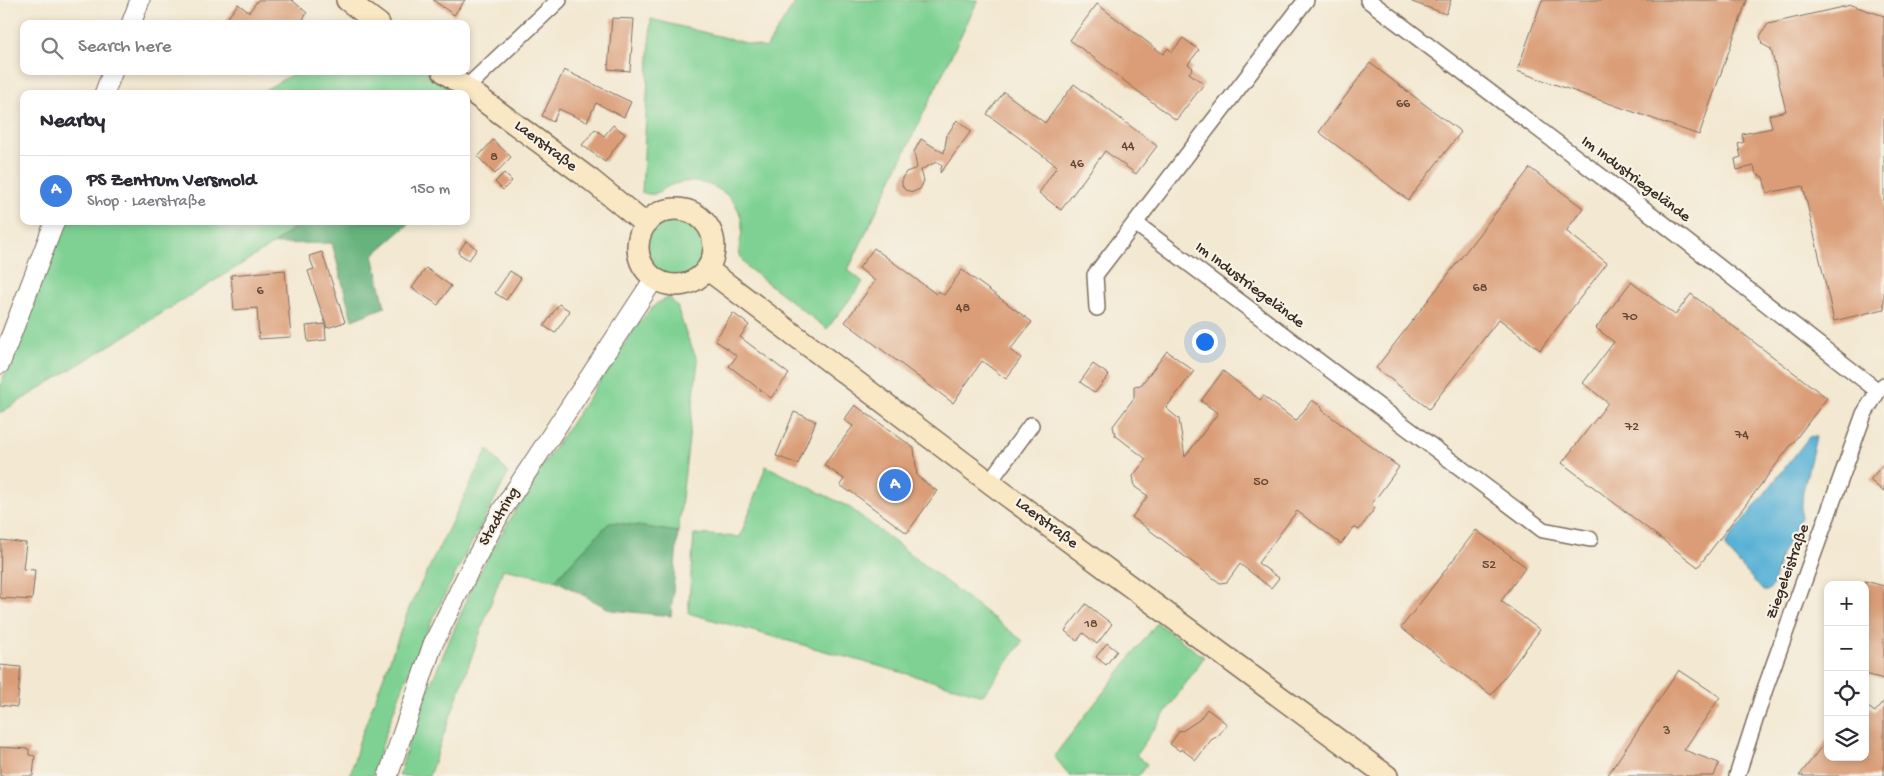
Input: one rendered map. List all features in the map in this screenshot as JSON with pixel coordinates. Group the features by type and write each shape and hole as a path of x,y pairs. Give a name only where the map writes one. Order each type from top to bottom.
{"main road":[{"path":"348,0 375,20"},
{"name":"Laerstraße","path":"448,75 469,90"},
{"name":"Laerstraße","path":"470,91 590,180 645,224"},
{"path":"674,209 694,214 703,221 710,232 714,244 713,257 707,269 693,281 677,286 664,284 654,279 642,266 637,253 638,238 645,224 653,216 674,209"},
{"name":"Laerstraße","path":"707,269 1386,776"}],"street":[{"path":"132,20 140,0"},
{"path":"466,88 559,0"},
{"path":"1097,308 1095,275 1306,0"},
{"name":"Im Industriegelände","path":"1368,0 1881,388"},
{"path":"106,90 111,75"},
{"name":"Im Industriegelände","path":"1135,223 1543,530 1590,539"},
{"path":"0,364 53,225"},
{"name":"Stadtring","path":"388,776 433,644 483,545 502,510 654,279"},
{"name":"Ziegeleistraße","path":"1737,776 1765,689 1864,414 1881,388"},
{"path":"990,481 1031,425"}],"green space":[{"path":"797,0 978,0 848,270 863,282 827,329 747,267 739,251 742,233 741,218 734,203 728,196 714,187 697,182 674,184 654,194 642,193 651,19 766,48"},
{"path":"291,75 432,75 451,90 265,90"},
{"path":"670,215 682,215 698,224 705,234 707,246 705,258 698,268 682,277 670,277 659,272 650,263 645,252 645,240 650,229 659,220"},
{"path":"64,225 296,225 274,244 0,413 0,386"},
{"path":"299,225 408,225 373,255 385,307 352,320 332,243 274,244"},
{"path":"669,297 677,306 686,334 698,361 678,532 610,522 555,580 503,569 429,776 399,776 416,718 477,576 538,472 641,320 656,304"},
{"path":"488,449 508,474 450,584 415,659 385,736 373,776 350,776 359,742 410,606"},
{"path":"766,466 849,507 1023,641 983,695 688,613 694,534 740,537"},
{"path":"610,522 678,532 671,616 611,610 555,580"},
{"path":"1157,623 1204,657 1136,755 1147,764 1138,776 1070,776 1054,756"}],"water":[{"path":"1809,437 1816,437 1803,491 1801,517 1781,555 1772,587 1767,591 1763,591 1726,549 1726,543"}],"building":[{"path":"258,0 292,0 307,13 303,20 226,20 238,4 249,12"},
{"path":"433,0 465,0 454,15"},
{"path":"1412,0 1451,0 1446,14 1412,2"},
{"path":"1542,0 1747,0 1699,135 1517,71"},
{"path":"1097,4 1163,54 1168,48 1172,52 1183,38 1199,50 1188,64 1193,68 1189,73 1204,84 1176,120 1070,40"},
{"path":"1851,5 1884,16 1884,309 1834,321 1803,186 1767,193 1763,177 1756,174 1754,166 1737,170 1735,159 1741,157 1738,144 1744,142 1742,134 1772,128 1769,115 1786,111 1771,49 1762,44 1760,36 1768,24"},
{"path":"612,18 634,19 630,71 608,69"},
{"path":"1370,63 1461,132 1408,200 1319,132"},
{"path":"564,70 631,102 624,117 596,103 587,122 559,109 553,122 542,116"},
{"path":"1074,84 1157,146 1136,174 1105,151 1061,210 1039,193 1057,166 987,114 1004,92 1045,123"},
{"path":"957,120 971,131 945,167 940,173 942,165 937,162 921,170 924,181 920,189 913,192 905,190 902,185 902,178 906,172 917,168 914,152 921,139 944,153 947,135"},
{"path":"613,125 625,134 605,162 582,145 595,129 604,136"},
{"path":"493,140 511,157 495,174 478,157"},
{"path":"1530,168 1583,208 1566,231 1607,263 1540,350 1499,319 1429,409 1376,368"},
{"path":"504,173 512,181 503,190 495,182"},
{"path":"466,241 477,249 469,260 458,253"},
{"path":"874,248 936,294 938,291 944,295 962,270 1032,322 1010,350 1021,358 1006,379 982,361 953,403 845,322 875,281 859,268"},
{"path":"322,252 345,322 327,328 308,271 314,269 309,256"},
{"path":"426,268 451,286 438,305 412,288"},
{"path":"285,270 291,337 259,339 257,308 234,310 231,275"},
{"path":"510,271 521,278 506,300 495,293"},
{"path":"1631,282 1675,315 1691,294 1827,398 1698,567 1562,463 1608,403 1583,383 1614,342 1596,328"},
{"path":"559,304 570,311 555,333 544,326"},
{"path":"733,313 749,325 740,337 789,374 771,398 729,366 737,356 715,340"},
{"path":"325,324 326,340 308,342 306,326"},
{"path":"1167,351 1194,371 1166,408 1179,419 1185,457 1218,413 1201,401 1223,371 1260,400 1263,396 1296,421 1312,400 1322,407 1322,410 1399,467 1371,505 1375,508 1359,530 1354,527 1341,544 1297,511 1258,563 1279,578 1271,588 1240,564 1227,582 1220,583 1132,517 1148,496 1135,487 1133,476 1146,459 1115,435 1113,426 1134,398 1134,386 1141,385"},
{"path":"1093,364 1109,375 1095,393 1080,382"},
{"path":"855,405 914,448 917,476 937,491 907,533 840,485 844,479 824,465 853,426 844,420"},
{"path":"794,412 816,421 798,464 776,456"},
{"path":"1884,463 1884,492 1870,480"},
{"path":"1476,530 1526,567 1501,601 1540,630 1491,695 1401,628"},
{"path":"1,540 26,543 23,569 35,570 32,600 0,598"},
{"path":"1869,582 1884,586 1884,679 1869,675"},
{"path":"1086,604 1112,624 1097,644 1083,633 1077,641 1065,631"},
{"path":"1107,643 1117,651 1106,665 1096,657"},
{"path":"0,665 21,667 17,707 0,705"},
{"path":"1679,670 1720,697 1684,750 1719,763 1714,776 1607,776"},
{"path":"1884,701 1884,776 1799,776 1824,743 1824,761 1869,761 1869,708 1875,712"},
{"path":"1207,709 1227,724 1218,736 1211,740 1196,760 1181,749 1180,751 1170,744 1180,730 1182,731 1199,720"},
{"path":"0,747 29,749 29,755 35,756 33,776 0,776"}],"place":[{"name":"PS Zentrum Versmold","path":"895,485"}]}
